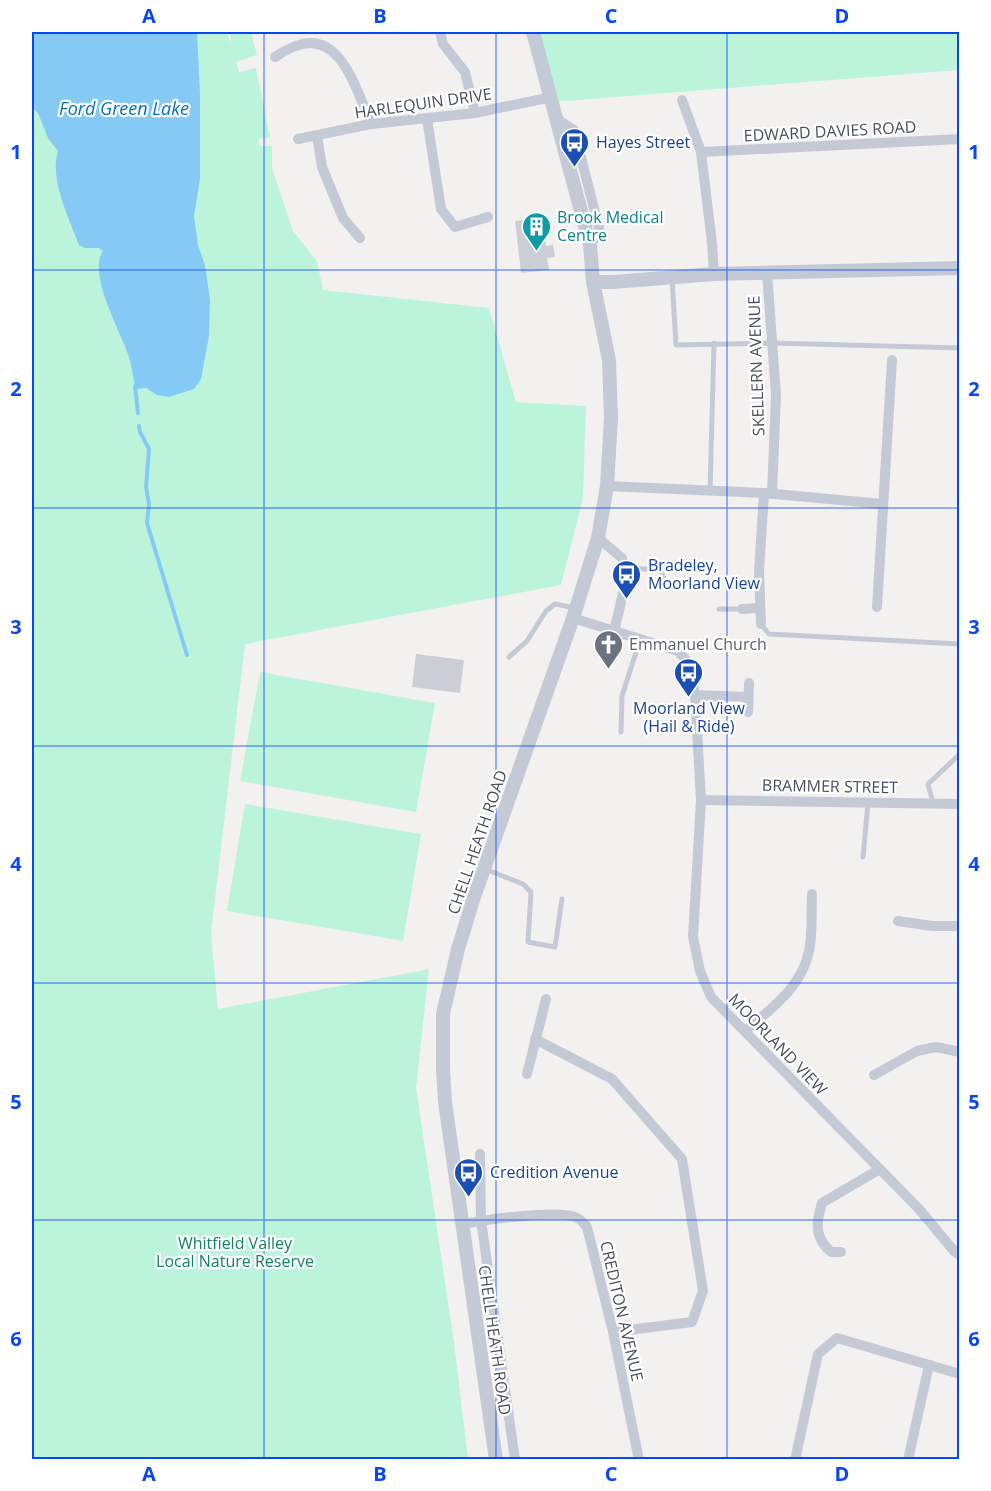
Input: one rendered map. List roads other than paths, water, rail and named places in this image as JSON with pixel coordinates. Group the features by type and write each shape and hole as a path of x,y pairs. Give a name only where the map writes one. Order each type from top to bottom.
{"street":[{"path":"440,32 442,44 465,72 475,113"},
{"name":"CHELL HEATH ROAD","path":"496,1460 445,1102 443,1014 458,949 484,869 575,613 598,538 607,486 611,418 609,360 593,282 590,245 533,32"},
{"path":"275,57 296,45 320,43 338,55 371,124"},
{"name":"HARLEQUIN DRIVE","path":"298,139 371,124 475,113 552,97"},
{"path":"682,100 701,152 714,274"},
{"path":"426,119 441,210 455,227 488,218"},
{"path":"316,136 322,167 343,218 360,238"},
{"name":"EDWARD DAVIES ROAD","path":"701,152 960,139"},
{"path":"593,282 714,274 960,268"},
{"name":"SKELLERN AVENUE","path":"761,624 759,571 776,395 767,272"},
{"path":"877,607 892,360"},
{"path":"607,486 768,493 883,504"},
{"path":"598,538 622,558 627,576 614,632"},
{"path":"742,609 760,609"},
{"name":"MOORLAND VIEW","path":"575,613 614,632 678,651 689,663 694,695 701,800 693,937 700,971 711,997 919,1209 954,1251 960,1255"},
{"path":"748,712 749,683"},
{"path":"694,695 748,698"},
{"name":"BRAMMER STREET","path":"701,800 960,804"},
{"path":"746,1031 779,1003 800,977 809,951 812,894"},
{"path":"898,921 932,926 960,926"},
{"path":"527,1074 546,999"},
{"path":"535,1039 612,1079 682,1159 703,1291 692,1322 613,1332"},
{"path":"874,1075 917,1051 936,1047 960,1052"},
{"name":"CHELL HEATH ROAD","path":"480,1154 481,1220 514,1460"},
{"path":"841,1252 831,1252 822,1244 817,1222 822,1203 880,1169"},
{"name":"CREDITON AVENUE","path":"461,1225 481,1220 563,1215 577,1217 587,1227 613,1332 639,1460"},
{"path":"795,1460 818,1354 837,1338 960,1374"},
{"path":"908,1460 929,1365"}],"lane":[{"path":"672,278 676,345 772,343 960,348"},
{"path":"710,491 714,343"},
{"path":"624,568 660,570 666,582 703,584"},
{"path":"509,657 527,641 546,611 555,604 575,613"},
{"path":"719,609 742,609"},
{"path":"761,624 769,634 960,644"},
{"path":"621,732 622,696 640,640"},
{"path":"933,803 928,783 960,754"},
{"path":"863,857 868,802"},
{"path":"484,869 523,884 531,892 528,942 555,946 562,899"}],"water":[{"name":"Ford Green Lake","path":"32,32 197,32 200,179 194,216 210,300 209,336 201,379 194,389 169,397 157,395 146,388 136,389 129,357 102,288 99,261 103,251 99,248 85,248 79,245 58,185 56,162 58,151 48,138 38,113 32,107"}],"waterway":[{"path":"135,386 138,413"},
{"path":"139,426 149,449 146,487 149,504 147,523 187,655"}],"place":[{"name":"Hayes Street","path":"575,168"},
{"name":"Brook Medical Centre","path":"536,252"},
{"name":"Bradeley, Moorland View","path":"627,600"},
{"name":"Emmanuel Church","path":"608,670"},
{"name":"Moorland View (Hail & Ride)","path":"689,698"},
{"name":"Credition Avenue","path":"469,1198"}],"park label":[{"name":"Whitfield Valley Local Nature Reserve","path":"235,1252"}]}
